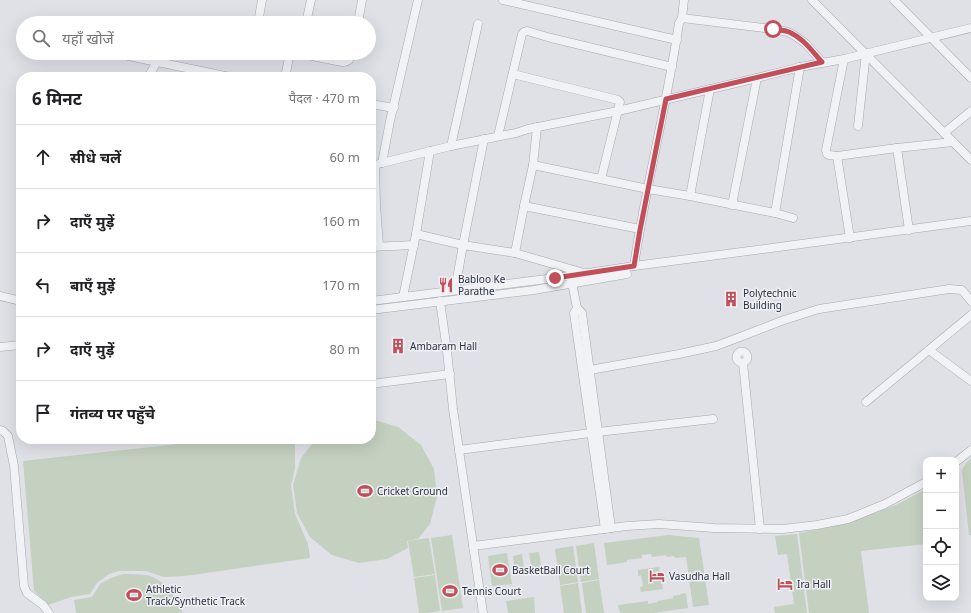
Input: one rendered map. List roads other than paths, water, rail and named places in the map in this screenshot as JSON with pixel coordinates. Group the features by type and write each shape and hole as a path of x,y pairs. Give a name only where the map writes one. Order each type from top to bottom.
{"street":[{"path":"259,16 262,0"},
{"path":"308,16 311,0"},
{"path":"359,16 362,0"},
{"path":"376,165 394,108 418,0"},
{"path":"503,0 677,40"},
{"path":"634,266 679,23 682,18 684,0"},
{"path":"813,0 971,160"},
{"path":"894,0 971,78"},
{"path":"682,18 788,32 805,43 822,62"},
{"path":"452,146 478,24"},
{"path":"376,165 430,151 516,133 537,127 618,111 710,88 971,28"},
{"path":"498,136 522,34 525,31 672,67"},
{"path":"858,126 866,53"},
{"path":"844,58 826,150 827,154 837,156 953,142"},
{"path":"147,60 206,72"},
{"path":"286,72 289,60"},
{"path":"335,60 346,62 350,60"},
{"path":"151,72 157,62"},
{"path":"775,213 800,67"},
{"path":"512,74 618,100 620,102 601,179"},
{"path":"732,205 757,78"},
{"path":"690,196 710,88"},
{"path":"376,105 394,108"},
{"path":"944,133 971,111"},
{"path":"515,253 534,165 537,127"},
{"path":"455,290 484,139"},
{"path":"897,148 909,230"},
{"path":"403,297 414,245 430,151"},
{"path":"837,156 850,238"},
{"path":"534,165 648,189 775,213 792,218"},
{"path":"524,206 640,230"},
{"path":"376,300 971,221"},
{"path":"416,234 463,245 515,253 587,273"},
{"path":"376,246 414,245"},
{"path":"376,309 534,290 627,274"},
{"path":"572,283 577,308 582,312 590,370 595,433"},
{"path":"590,370 716,346 784,320 820,309 949,288 962,290 971,301"},
{"path":"0,296 16,299"},
{"path":"440,301 450,374 453,409 483,613"},
{"path":"577,308 574,313 595,433 608,528"},
{"path":"866,402 971,315"},
{"path":"740,337 742,352 738,354 736,358 738,362 742,363 760,529"},
{"path":"0,348 16,346"},
{"path":"929,350 971,380"},
{"path":"376,383 450,374"},
{"path":"459,450 713,419"},
{"path":"0,430 8,436 14,466 24,586 27,593 43,605 48,613"},
{"path":"959,460 971,450"},
{"path":"473,546 608,528 659,524 714,528 760,529 783,529 817,525 848,519 885,504 923,484"}],"place":[{"name":"Babloo Ke Parathe","path":"446,285"},
{"name":"Polytechnic Building","path":"731,299"},
{"name":"Ambaram Hall","path":"398,346"},
{"name":"Cricket Ground","path":"365,491"},
{"name":"BasketBall Court","path":"500,570"},
{"name":"Vasudha Hall","path":"657,576"},
{"name":"Ira Hall","path":"785,584"},
{"name":"Tennis Court","path":"450,591"},
{"name":"Athletic Track/Synthetic Track","path":"134,595"}]}
